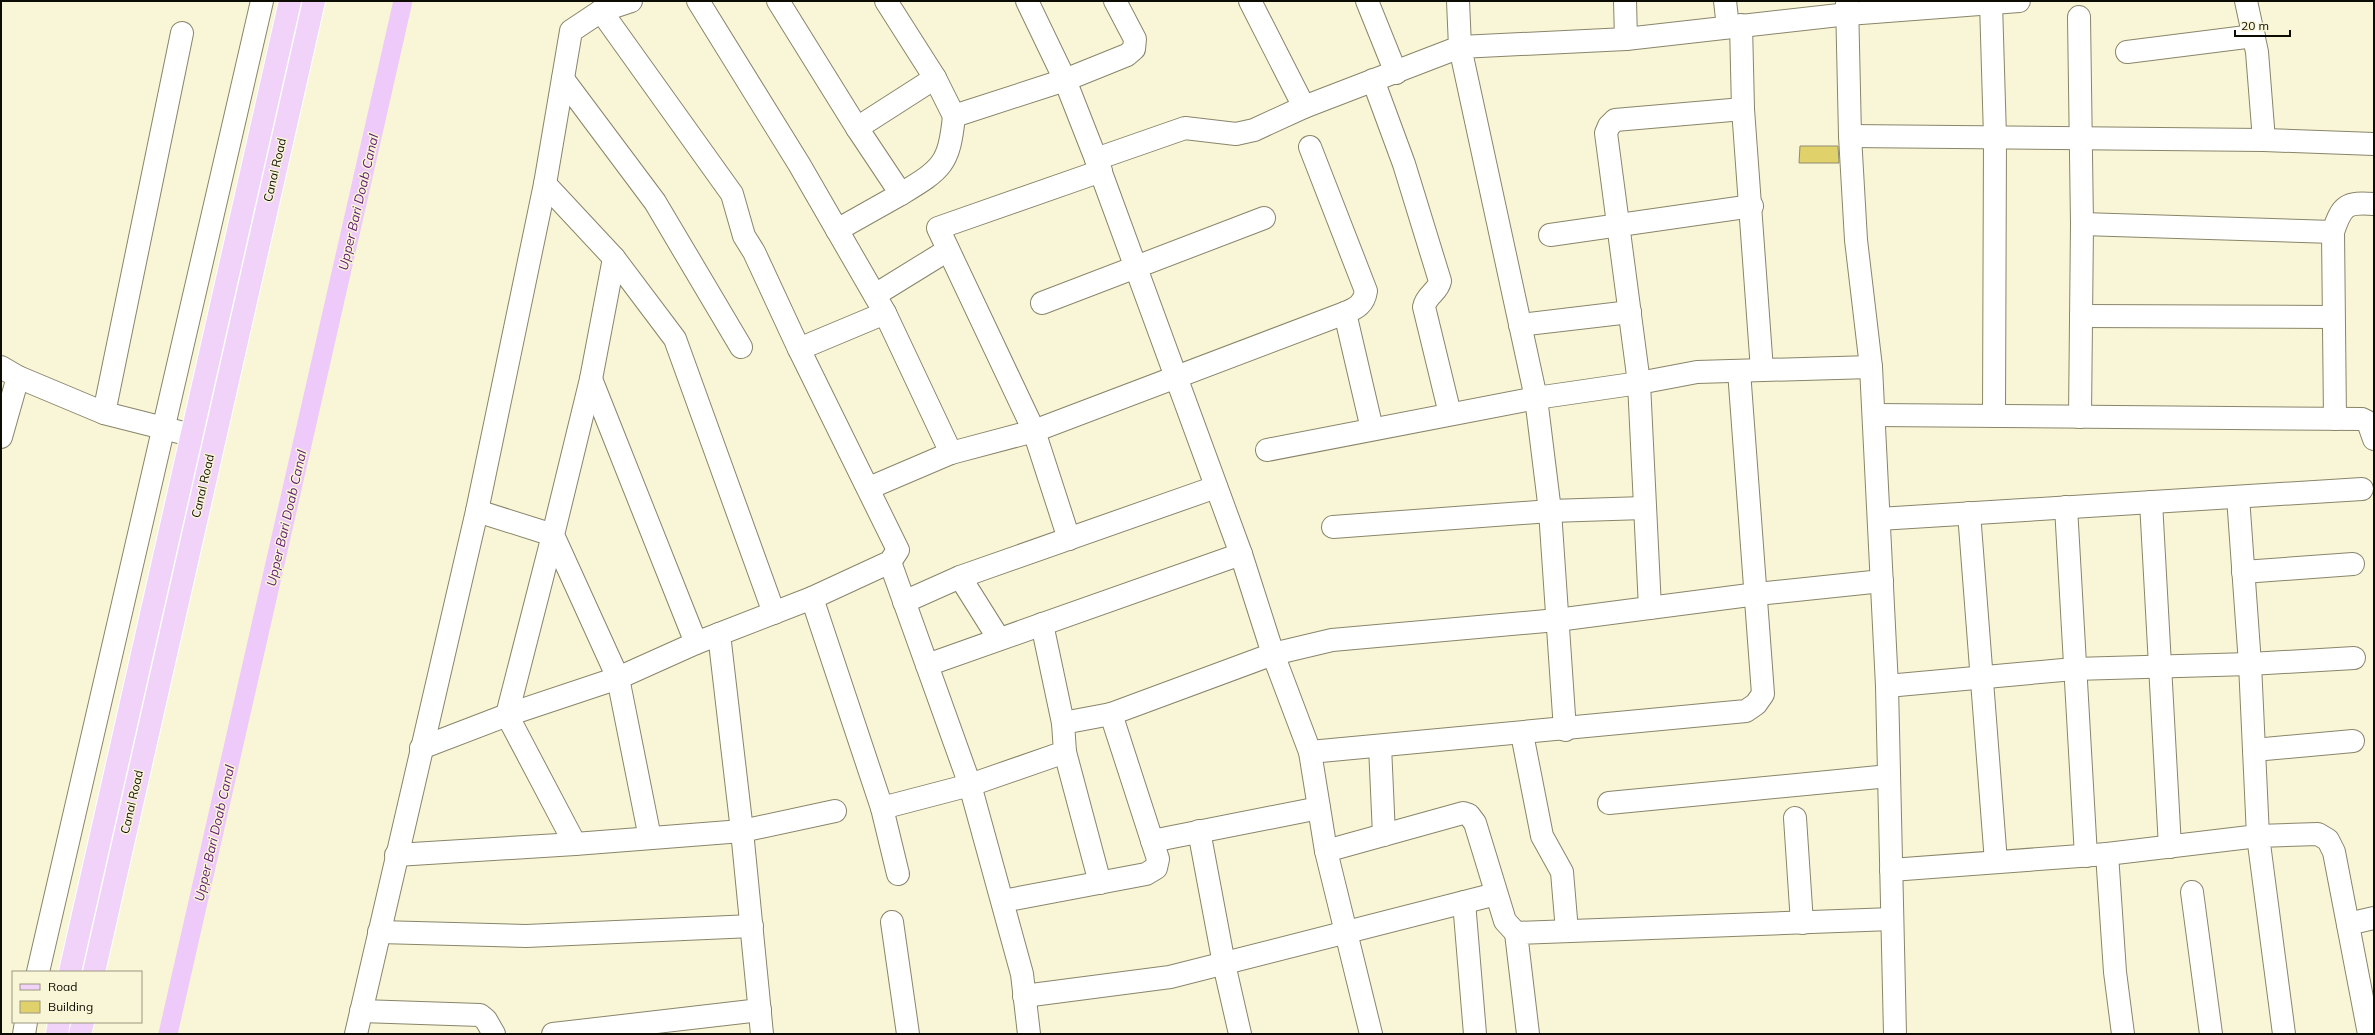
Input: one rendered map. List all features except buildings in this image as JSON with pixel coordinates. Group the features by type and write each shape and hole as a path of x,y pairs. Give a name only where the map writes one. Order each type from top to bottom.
{"main road":[{"name":"Canal Road","path":"70,971 290,1"},
{"name":"Canal Road","path":"94,971 314,1"},
{"path":"57,1034 59,1023"},
{"path":"80,1034 83,1023"}],"street":[{"path":"38,971 262,1"},
{"path":"356,1034 421,748 478,511 545,184 571,31 601,11 631,1"},
{"path":"698,1 799,164 880,304 950,453"},
{"path":"778,1 857,128 901,194"},
{"path":"837,230 933,174 945,162 952,139 954,116 935,78 886,1"},
{"path":"1027,1 1065,80 1099,165 1240,554 1273,654 1310,752 1326,851 1370,1034"},
{"path":"954,116 1065,80 1127,55 1134,49 1135,40 1115,1"},
{"path":"1250,1 1304,107"},
{"path":"1367,1 1396,73"},
{"path":"1458,1 1460,47 1536,398 1550,511 1565,730"},
{"path":"1625,1 1626,39"},
{"path":"1725,1 1735,26 1752,206 1762,370"},
{"path":"1069,539 1034,431 938,228 1099,165 1185,128 1236,134 1254,130 1304,107 1373,80 1396,73 1460,47 1626,39 1735,26 1848,8 2019,1"},
{"path":"2246,1 2254,36 2261,91 2264,140"},
{"path":"1981,3 1995,137 1994,416"},
{"path":"1848,8 1850,136 1856,240 1872,367 1887,686 1895,1034"},
{"path":"421,748 507,715 618,678 696,643 812,598 890,562 898,550 896,543 799,349 754,252 744,236 732,194 601,11"},
{"path":"2079,17 2082,224 2080,417"},
{"path":"104,413 182,33"},
{"path":"2127,52 2254,36"},
{"path":"857,128 935,78"},
{"path":"563,79 655,202 741,347"},
{"path":"1373,80 1404,164 1440,281 1439,287 1425,300 1424,308 1450,414"},
{"path":"1650,608 1639,383 1606,133 1609,126 1616,120 1743,109"},
{"path":"1850,136 2264,140 2374,144"},
{"path":"868,488 950,453 1034,431 1356,308 1364,301 1366,291 1310,147"},
{"path":"545,184 614,258 675,339 774,613"},
{"path":"2335,419 2333,232 2339,214 2346,206 2355,203 2374,204"},
{"path":"1550,236 1752,206"},
{"path":"1042,303 1264,218"},
{"path":"2082,224 2333,232"},
{"path":"799,349 880,304 948,250"},
{"path":"575,844 507,715 591,379 614,258"},
{"path":"1520,325 1630,312"},
{"path":"1345,313 1372,429"},
{"path":"2082,316 2333,317"},
{"path":"1267,450 1536,398 1639,383 1697,372 1872,367"},
{"path":"1310,752 1565,730 1746,711 1756,704 1763,694 1757,594 1739,371"},
{"path":"1,437 9,372 104,413 191,435"},
{"path":"591,379 696,643"},
{"path":"1874,415 2362,419 2368,422 2374,439"},
{"path":"904,602 960,577 1216,487"},
{"path":"1879,519 2362,489"},
{"path":"2238,497 2250,664 2258,836 2284,1034"},
{"path":"2151,502 2170,847"},
{"path":"1332,526 1550,511 1644,508"},
{"path":"2066,508 2074,669 2096,855 2116,972 2123,1034"},
{"path":"478,511 553,535 618,678 650,838"},
{"path":"1969,514 1996,862"},
{"path":"927,665 1240,554"},
{"path":"890,562 970,785 1022,974 1029,1034"},
{"path":"2243,572 2353,564"},
{"path":"960,577 999,639"},
{"path":"1063,723 1111,714 1273,654 1332,640 1557,620 1757,594 1882,581"},
{"path":"812,598 882,808 898,874"},
{"path":"1042,624 1063,723 1065,752 1100,883"},
{"path":"719,634 742,831 762,1034"},
{"path":"1887,686 2074,669 2250,664 2354,658"},
{"path":"1003,901 1151,872 1156,868 1158,859 1111,714"},
{"path":"1522,734 1542,836 1562,872 1567,931"},
{"path":"2254,750 2353,741"},
{"path":"1380,746 1384,835"},
{"path":"882,808 970,785 1065,752"},
{"path":"1609,803 1889,776"},
{"path":"1152,841 1319,808"},
{"path":"396,856 742,831 835,811"},
{"path":"1326,851 1462,812 1469,815 1475,823 1504,921 1516,933 1528,1034"},
{"path":"1795,818 1802,923"},
{"path":"1199,832 1224,964 1240,1034"},
{"path":"1891,870 2096,855 2258,836 2318,834 2328,840 2334,852 2369,1034"},
{"path":"2192,892 2211,1034"},
{"path":"1024,996 1170,977 1496,894"},
{"path":"1464,902 1476,1034"},
{"path":"2348,924 2374,918"},
{"path":"1516,933 1892,919"},
{"path":"892,922 908,1034"},
{"path":"379,932 526,936 752,926"},
{"path":"553,1034 760,1010"},
{"path":"361,1011 480,1015 486,1020 494,1034"},
{"path":"24,1034 26,1023"}],"waterway":[{"name":"Upper Bari Doab Canal","path":"168,1034 403,1"}]}
